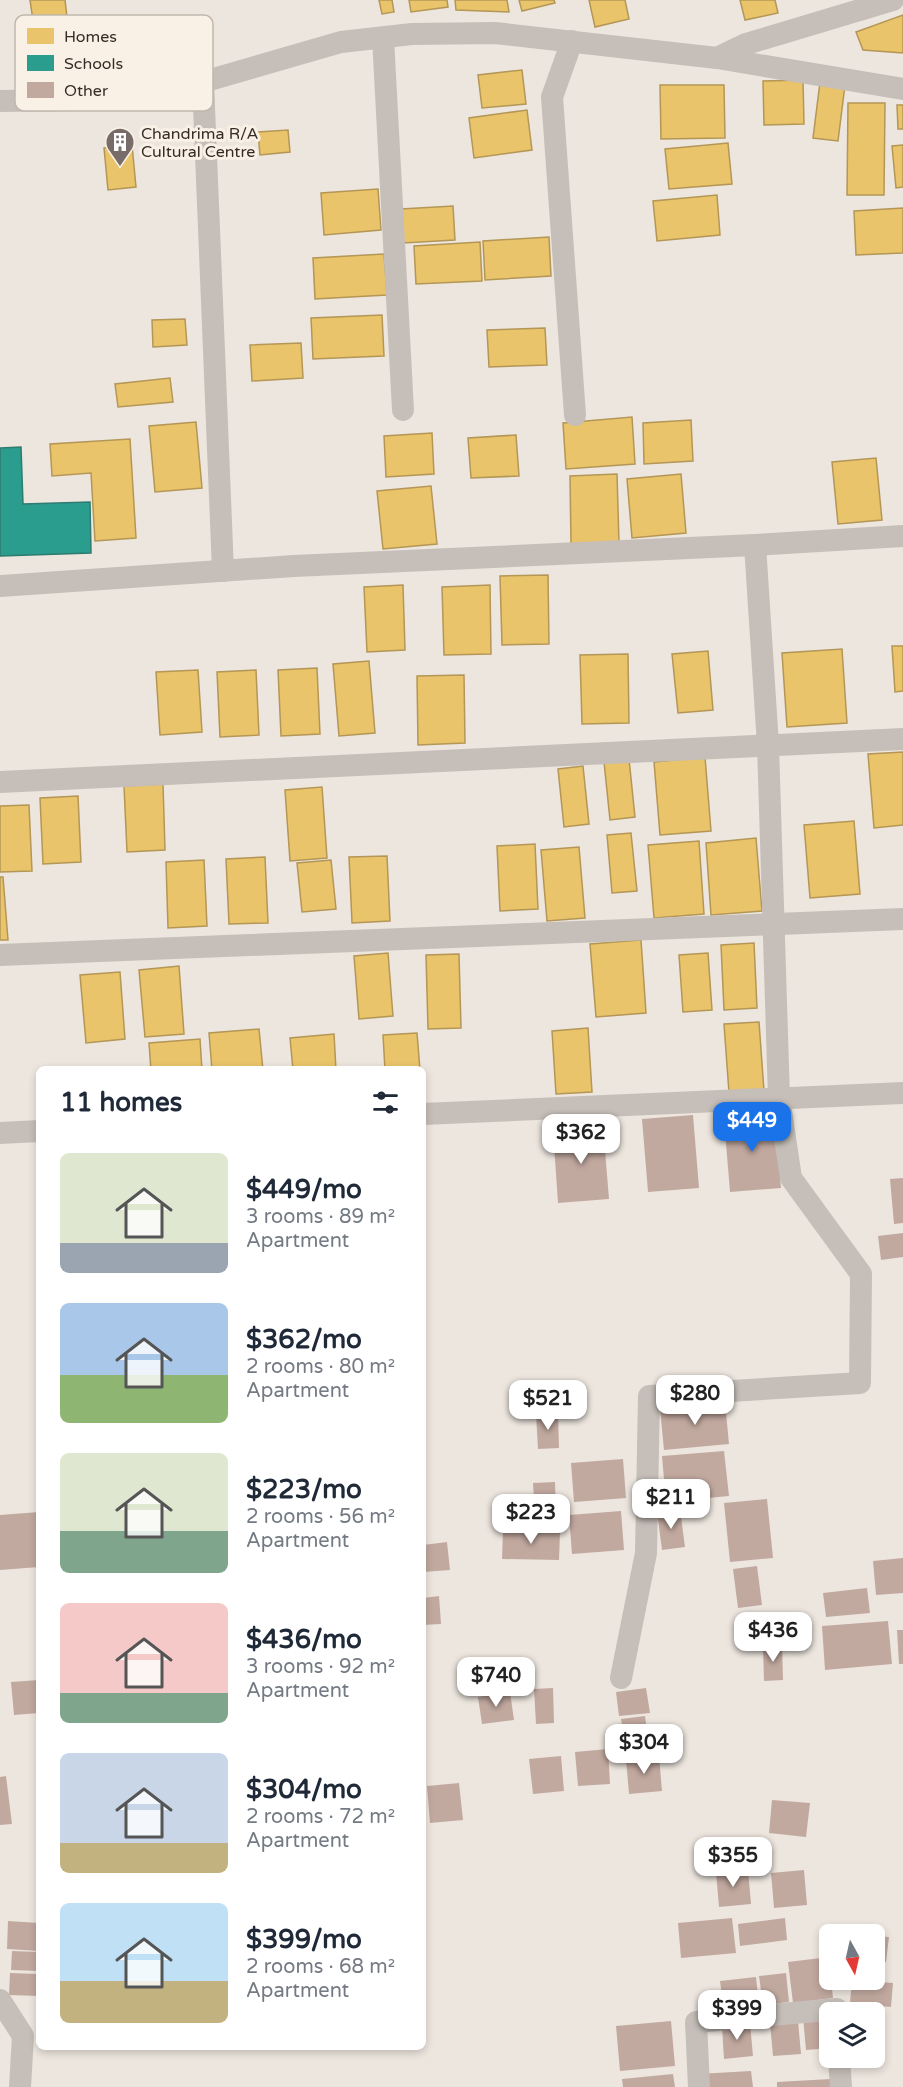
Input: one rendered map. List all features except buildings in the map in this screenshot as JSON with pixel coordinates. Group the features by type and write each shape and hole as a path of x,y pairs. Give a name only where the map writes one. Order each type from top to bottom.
{"street":[{"path":"717,58 746,44 893,0"},
{"path":"213,79 341,42 412,34 495,33 717,58 903,89"},
{"path":"383,38 403,410"},
{"path":"572,41 552,97 575,415"},
{"path":"0,101 15,101"},
{"path":"204,111 223,571"},
{"path":"0,586 223,571 903,536"},
{"path":"621,1678 646,1553 649,1396 860,1383 861,1274 791,1178 779,1098 768,745 755,544"},
{"path":"0,782 903,739"},
{"path":"0,955 903,919"},
{"path":"426,1114 903,1093"},
{"path":"0,1133 36,1131"},
{"path":"0,2000 23,2036 20,2087"},
{"path":"699,2087 696,2022 819,2010"},
{"path":"840,2068 841,2087"}],"place":[{"name":"Chandrima R/A Cultural Centre","path":"120,168"}]}
